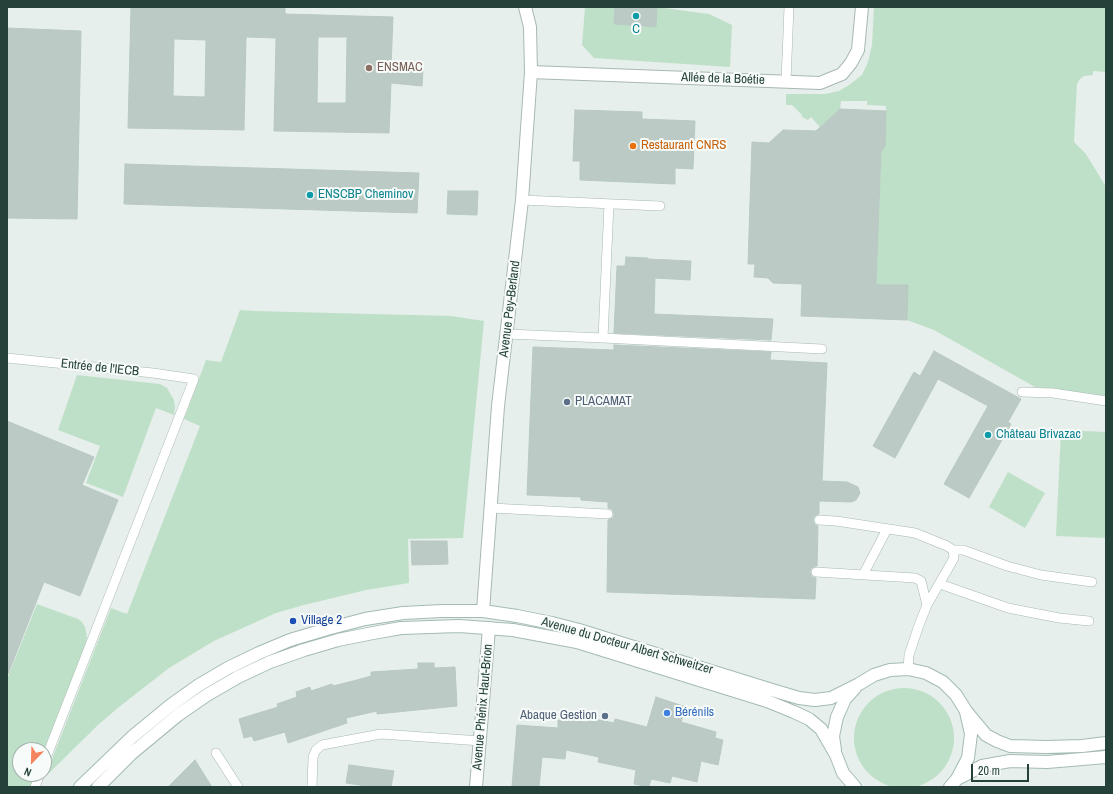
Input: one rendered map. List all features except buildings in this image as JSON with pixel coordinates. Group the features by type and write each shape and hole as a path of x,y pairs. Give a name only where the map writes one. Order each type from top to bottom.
{"main road":[{"name":"Avenue Pey-Berland","path":"483,611 498,406 522,200 531,72 530,27 525,7"},
{"name":"Allée de la Boétie","path":"531,72 820,83 842,74 851,63 858,50 862,7"},
{"name":"Avenue du Docteur Albert Schweitzer","path":"80,787 132,737 171,705 199,685 228,668 290,640 312,633 365,619 442,611 483,611 517,616 579,630 772,690 799,698 815,700 830,698 874,675 890,670 908,669 926,673 943,682 956,695 966,711 986,735 1010,746 1053,747 1106,743"},
{"name":"Avenue du Docteur Albert Schweitzer","path":"98,787 131,754 178,715 207,695 238,677 270,662 338,640 373,632 429,626 489,628 538,634 577,642 767,701 809,719 822,729 836,755 843,773 855,787"},
{"name":"Avenue Phénix Haut-Brion","path":"476,787 481,741 489,628"},
{"name":"Avenue du Docteur Albert Schweitzer","path":"836,755 834,736 837,716 845,699 859,684"},
{"name":"Avenue du Docteur Albert Schweitzer","path":"952,785 968,758 971,734 966,711"},
{"name":"Avenue du Docteur Albert Schweitzer","path":"952,785 982,766 1010,761 1047,762 1106,757"}],"lane":[{"path":"786,82 789,7"},
{"path":"522,200 660,206"},
{"path":"603,338 609,204"},
{"path":"507,334 822,349"},
{"name":"Entrée de l'IECB","path":"7,358 153,373 194,379 52,743"},
{"path":"1022,392 1053,393 1106,400"},
{"path":"491,508 608,514"},
{"path":"818,520 836,521 915,533 946,545 954,550 963,550 1007,566 1041,575 1092,582"},
{"path":"863,575 887,529"},
{"path":"908,669 909,655 919,625 927,605 954,558 954,550"},
{"path":"816,572 915,578 921,581 927,605"},
{"path":"940,584 1008,608 1059,618 1089,621"},
{"path":"312,787 313,757 316,750 322,745 381,734 481,741"},
{"path":"216,753 238,787"}],"green space":[{"path":"585,7 615,7 614,24 641,27 656,27 657,7 709,14 732,25 730,67 594,58 582,45"},
{"path":"874,7 1106,7 1106,72 1093,71 1093,75 1084,76 1077,84 1074,142 1086,154 1106,187 1106,396 1035,387 934,330 907,320 908,286 885,285 876,288 881,160 880,153 883,149 885,139 886,106 867,105 867,101 841,101 840,109 820,127 811,117 808,120 802,117 802,115 792,105 786,105 786,94 825,94 839,91 862,75 868,62 872,45"},
{"path":"240,310 451,316 484,321 463,538 408,539 409,583 366,590 276,613 214,641 169,668 119,707 98,725 52,770 52,759 111,608 127,614 200,426 184,419 206,360 221,362"},
{"path":"77,375 160,384 167,388 174,400 174,415 156,408 123,497 86,483 100,446 58,430"},
{"path":"1061,430 1106,432 1106,538 1056,536"},
{"path":"1008,472 1045,493 1025,528 989,507"},
{"path":"37,604 78,619 82,622 85,627 87,637 86,643 48,742 12,742 12,782 33,782 31,787 7,787 7,679"},
{"path":"904,688 923,691 940,702 951,719 954,738 951,757 940,774 923,785 904,788 885,785 868,774 857,757 854,738 857,719 868,702 885,691"}],"place":[{"name":"C","path":"636,16"},
{"name":"ENSMAC","path":"369,68"},
{"name":"Restaurant CNRS","path":"633,146"},
{"name":"ENSCBP Cheminov","path":"310,195"},
{"name":"PLACAMAT","path":"567,402"},
{"name":"Château Brivazac","path":"988,435"},
{"name":"Village 2","path":"293,621"},
{"name":"Bérénils","path":"667,713"},
{"name":"Abaque Gestion","path":"605,716"}]}
